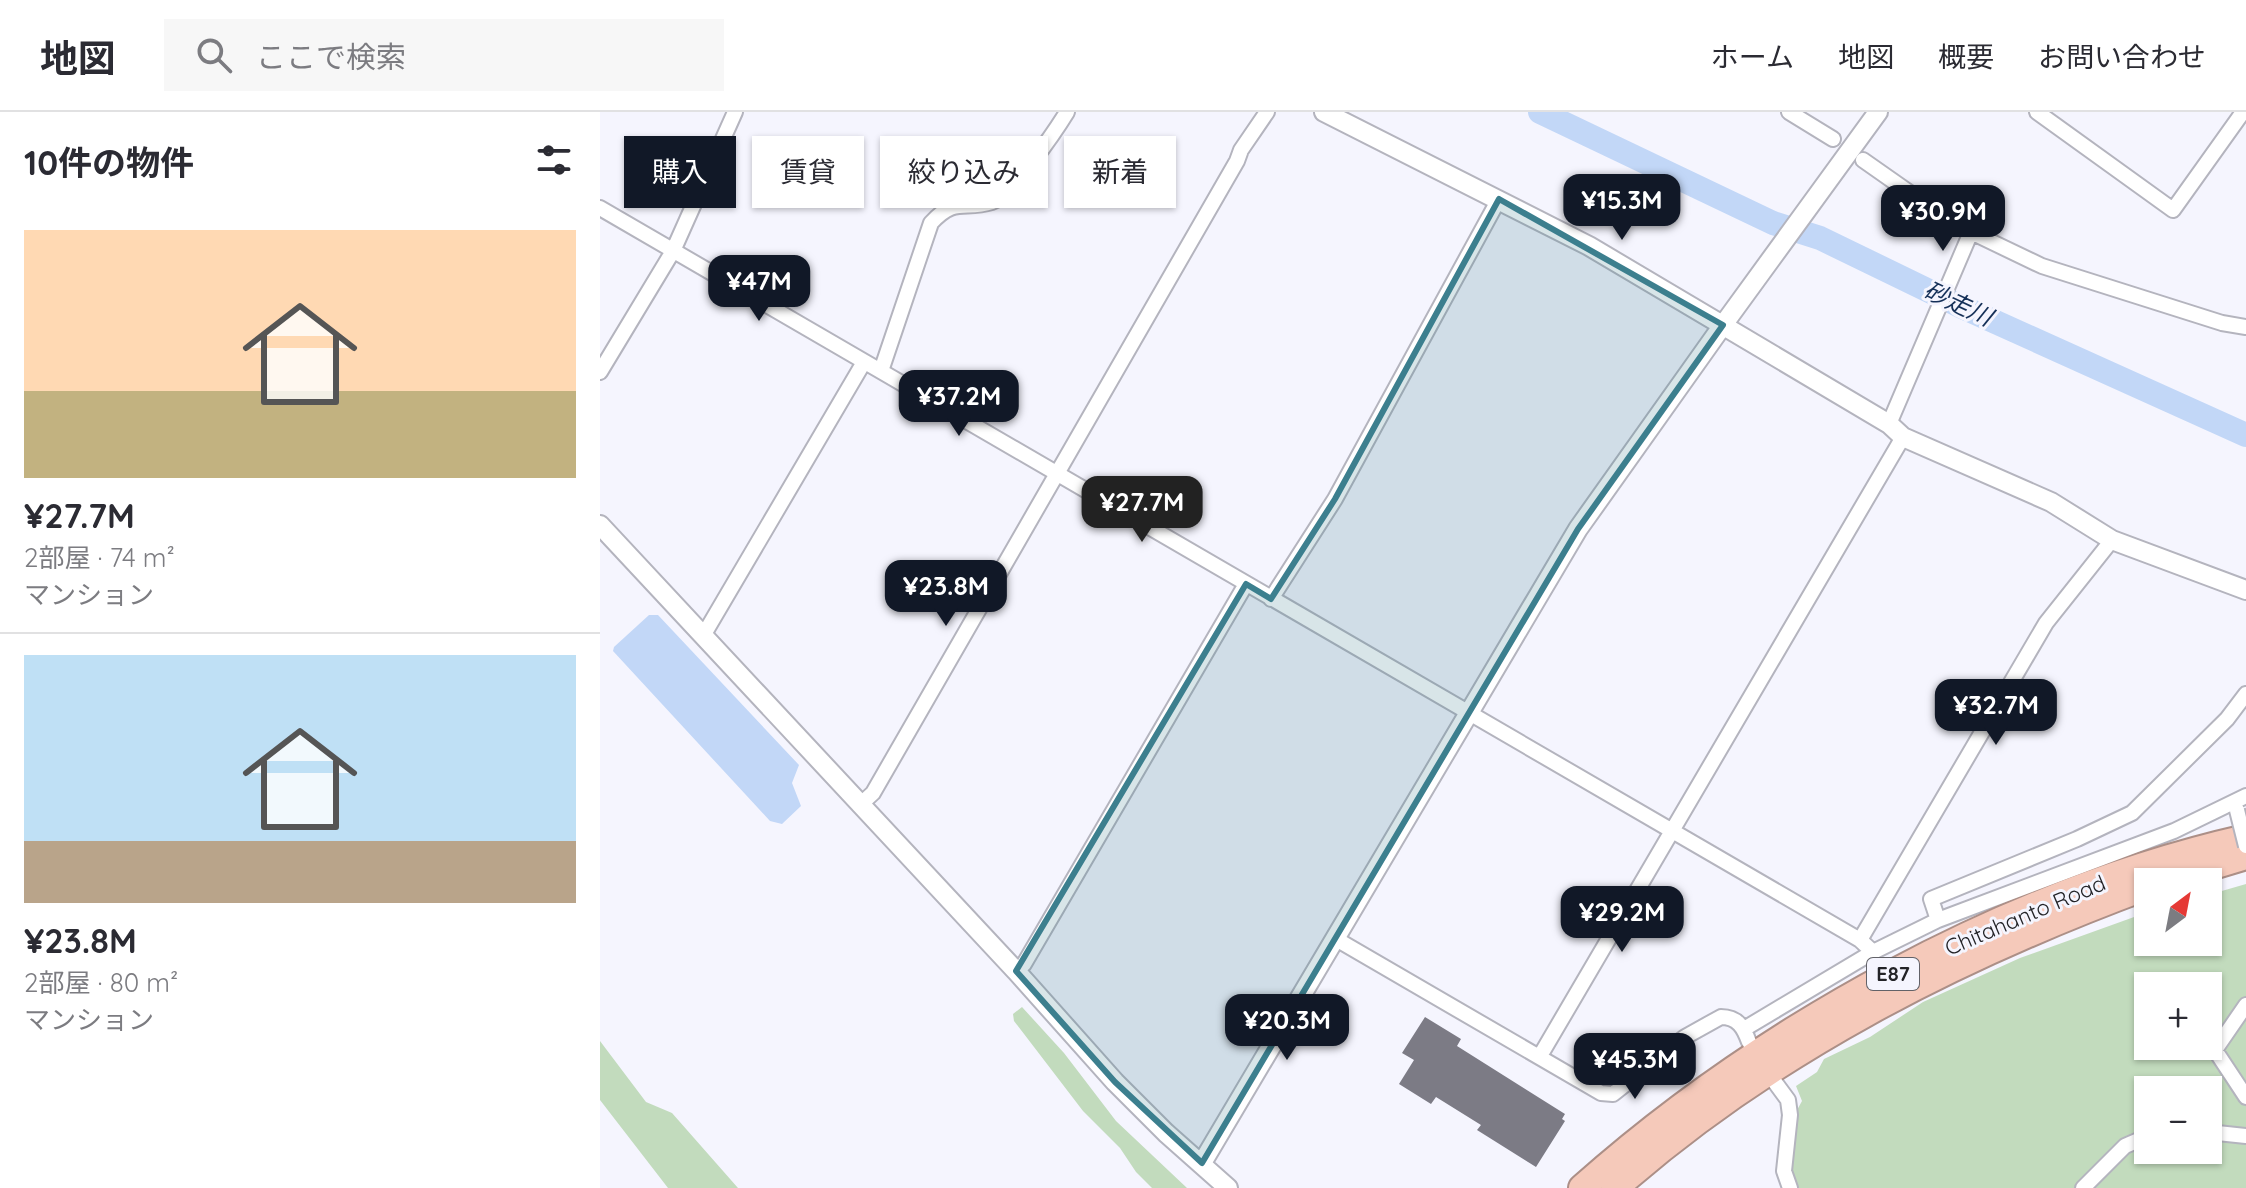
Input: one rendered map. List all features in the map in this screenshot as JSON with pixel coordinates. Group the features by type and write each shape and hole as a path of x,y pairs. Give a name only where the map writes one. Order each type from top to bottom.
{"highway":[{"name":"Chitahanto Road","path":"1582,1188 1669,1115 1787,1036 1872,985 1954,942 2040,905 2143,867 2246,838"},
{"path":"2206,868 2246,856"},
{"name":"Chitahanto Road","path":"1615,1188 1682,1132 1733,1095 1884,1003 1967,960 2052,922 2134,891"}],"street":[{"path":"600,372 673,251 735,112"},
{"path":"881,371 931,223 942,211 955,205 996,200 1045,149 1067,112"},
{"path":"860,805 873,793 1241,150 1267,112"},
{"path":"1324,112 1351,119 1589,246 1896,431 2051,502 2112,540 2246,590"},
{"path":"1789,112 1833,139"},
{"path":"1202,1163 1578,529 1878,112"},
{"path":"2037,112 2173,210 2243,112"},
{"path":"1863,160 1971,232 2042,266 2222,323 2246,327"},
{"path":"1271,599 1335,499 1499,199"},
{"path":"600,208 1860,940 1873,952"},
{"path":"1540,1056 1721,751 1896,431 1971,232"},
{"path":"703,636 864,362"},
{"path":"600,525 1016,971 1115,1082 1228,1188"},
{"path":"1860,940 2046,623 2112,540"},
{"path":"1016,971 1024,964 1246,584"},
{"path":"1938,920 1931,899 2090,834 2132,813 2227,719 2246,694"},
{"path":"1336,939 1601,1093 1613,1094 1710,1021 1729,1017 1736,1020 1747,1035 1873,952 1938,920 2174,831 2238,803 2246,846"},
{"path":"2246,1005 2215,1050 2246,1097"},
{"path":"1774,1081 1788,1100 1790,1115 1784,1171 1790,1188"},
{"path":"2222,1133 2246,1136"},
{"path":"2083,1188 2125,1146 2134,1142"}],"highlighted area":[{"path":"1499,199 1723,325 1578,529 1202,1163 1115,1082 1016,971 1246,584 1271,599 1335,499"}],"green space":[{"path":"2246,884 2246,1188 1785,1188 1796,1112 1802,1101 1796,1086 1817,1072 1824,1059 1870,1037 1923,1002 2020,958 2134,917 2134,956 2222,956 2222,891"},
{"path":"1022,1007 1064,1053 1116,1121 1187,1188 1152,1188 1136,1172 1120,1148 1083,1111 1014,1021 1013,1014"},
{"path":"600,1041 646,1102 672,1113 738,1188 668,1188 600,1100"}],"water":[{"path":"649,615 658,615 799,765 792,783 801,806 782,824 770,821 613,651"}],"building":[{"path":"1425,1017 1461,1039 1457,1046 1565,1114 1562,1119 1565,1121 1536,1167 1477,1130 1481,1125 1436,1097 1431,1104 1399,1084 1414,1060 1402,1053"}],"waterway":[{"name":"砂走川","path":"1540,112 1773,223 1820,238 1960,306 2246,435"}]}
